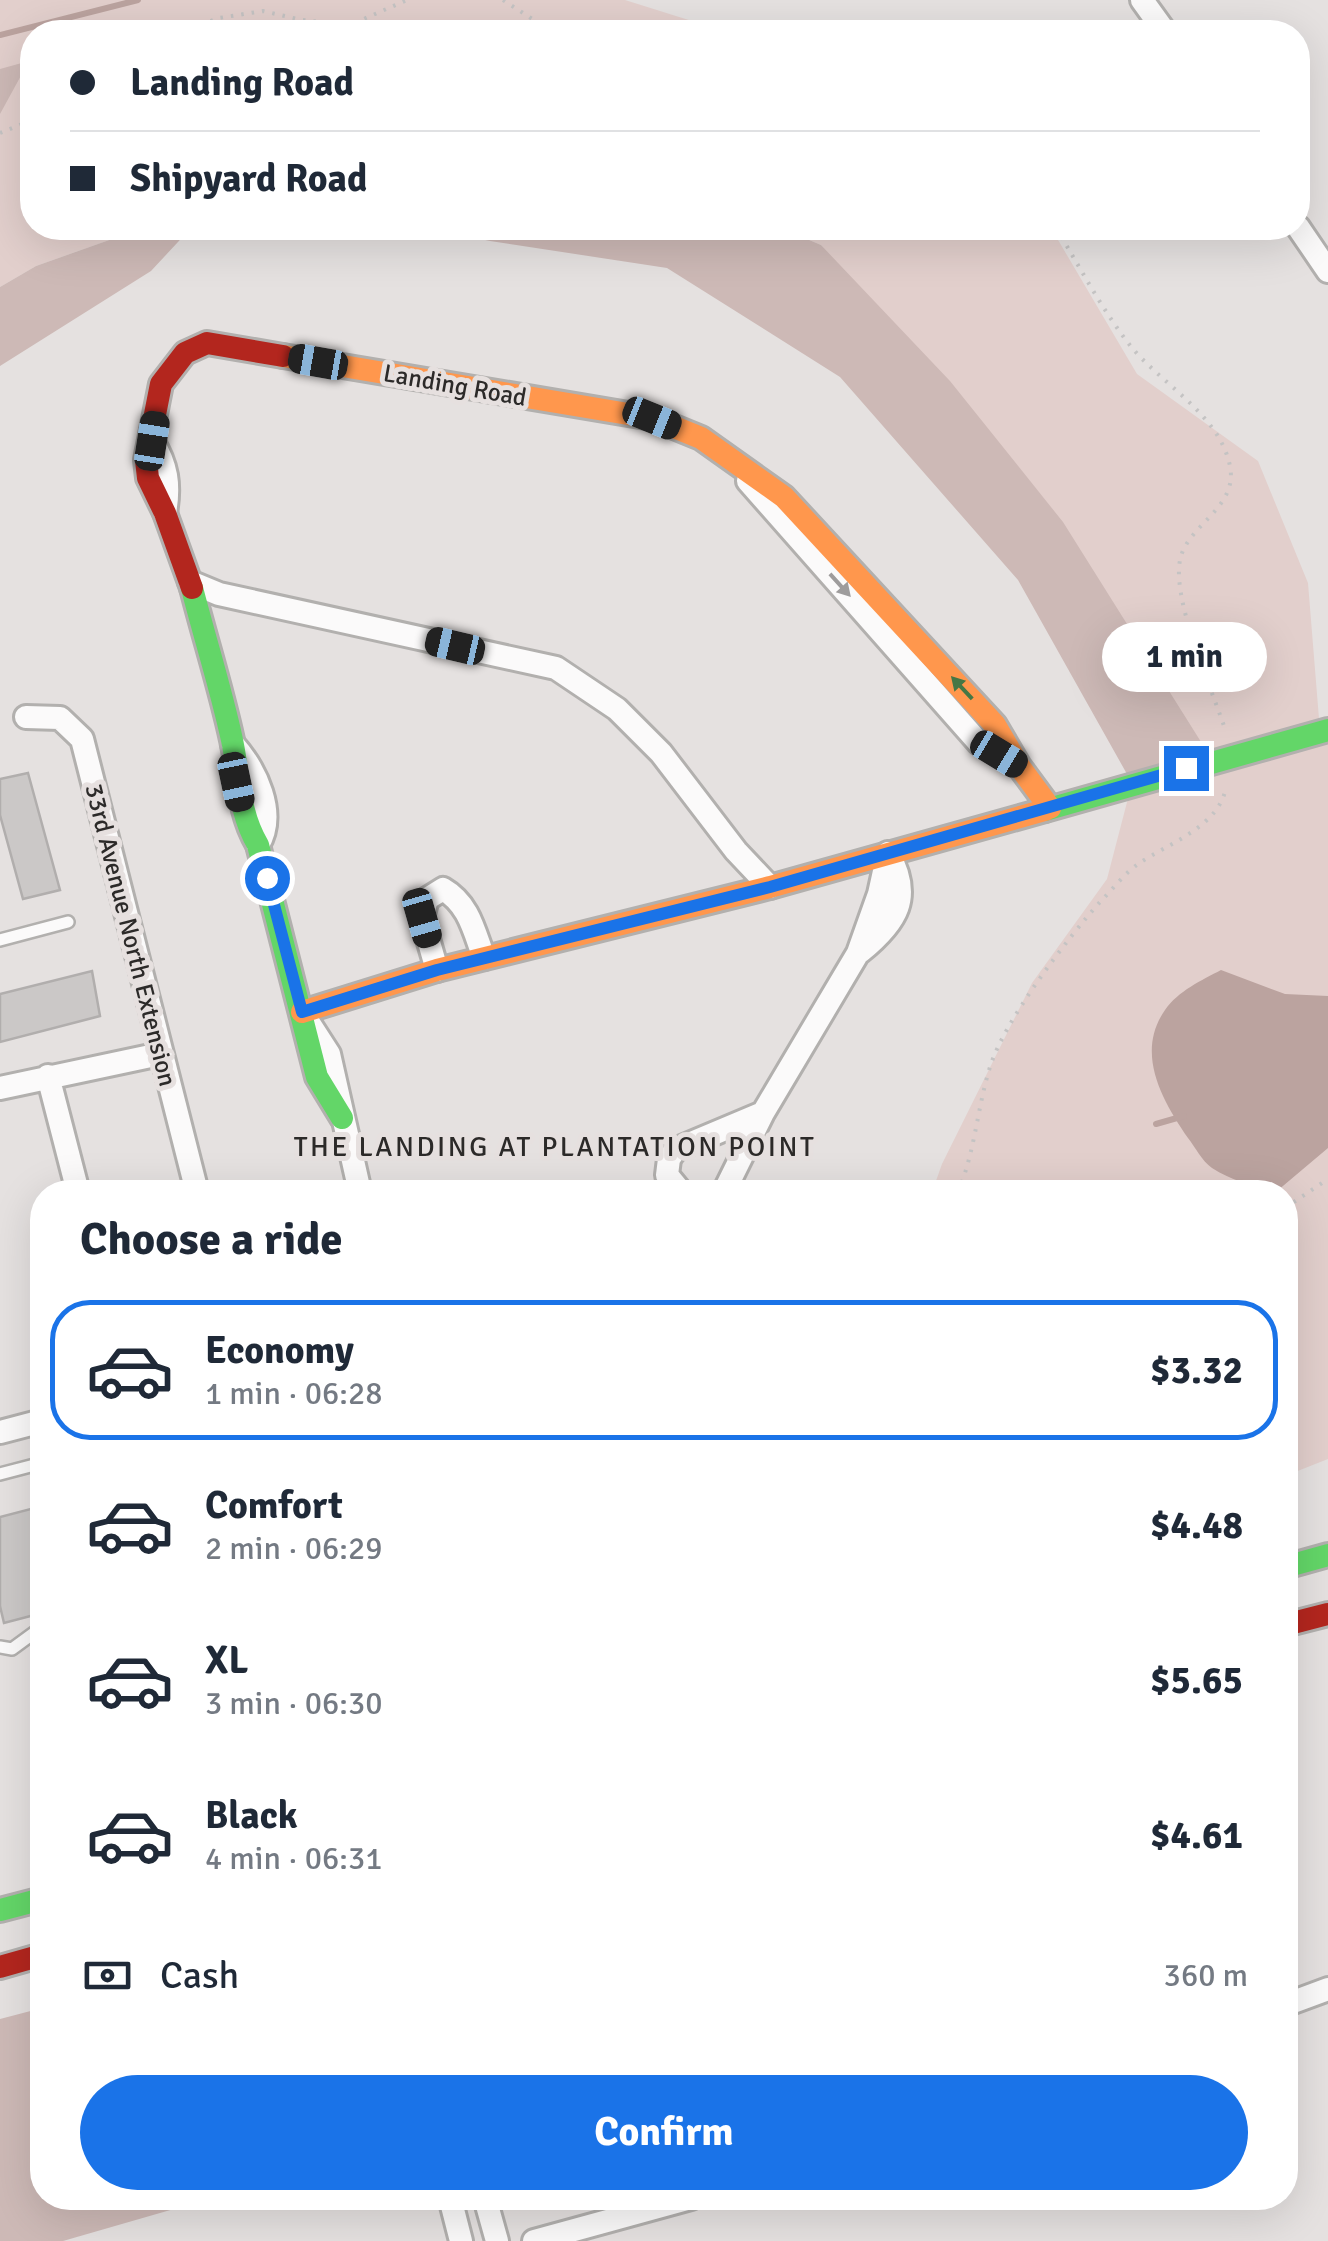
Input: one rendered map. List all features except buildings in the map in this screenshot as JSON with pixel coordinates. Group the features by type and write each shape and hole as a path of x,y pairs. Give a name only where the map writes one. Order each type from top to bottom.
{"main road":[{"name":"Landing Road","path":"342,1118 317,1077 258,845 246,825 233,744 190,582 148,478 146,460 161,384 185,352 207,343 652,418 702,438 784,497 896,632 995,724 1050,808"},
{"path":"302,1012 437,970 770,887 1328,730"},
{"path":"1298,1563 1328,1555"},
{"path":"1298,1622 1328,1614"},
{"path":"0,1910 30,1901"},
{"path":"0,1967 30,1959"}],"street":[{"path":"1307,240 1328,271"},
{"path":"190,582 220,594 556,668 617,709 661,752 736,850 770,887"},
{"name":"33rd Avenue North Extension","path":"26,717 60,718 82,739 194,1180"},
{"path":"730,1180 763,1113 858,953 879,894 888,853"},
{"path":"437,970 422,918 427,899 443,889 468,912 484,958"},
{"path":"0,1088 160,1054"},
{"path":"48,1076 75,1180"},
{"path":"671,1180 667,1175 669,1159 675,1150 763,1113"},
{"name":"Landing Road","path":"342,1118 357,1180"},
{"path":"0,1432 30,1425"},
{"path":"1298,2000 1328,1989"},
{"path":"453,2210 461,2241"},
{"path":"488,2210 497,2241"},
{"path":"534,2241 647,2210"}],"lane":[{"path":"0,940 68,922"},
{"path":"0,1474 30,1466"},
{"path":"0,1647 12,1649 30,1636"}],"path":[{"path":"361,20 406,0"},
{"path":"504,0 534,20"},
{"path":"214,20 263,10 302,20"},
{"path":"963,1180 992,1061 1024,1003 1074,932 1133,867 1212,815 1225,796 1230,744 1184,609 1179,571 1190,538 1223,503 1231,470 1225,450 1204,418 1132,348 1064,240"},
{"path":"1298,1199 1328,1179"}],"shaded area":[{"path":"0,0 625,0 689,20 20,20 20,240 109,240 36,266 0,287"},
{"path":"20,63 20,77 0,114 0,69"},
{"path":"109,240 180,240 151,271 0,366 0,287 36,266"},
{"path":"485,240 809,240 821,245 950,381 1063,522 1213,761 1132,783 1018,580 840,377 667,268"},
{"path":"809,240 1058,240 1137,374 1258,461 1308,583 1320,731 1328,730 1328,1459 1298,1471 1298,1180 936,1180 1032,983 1107,879 1132,783 1212,761 821,245"},
{"path":"1221,970 1285,994 1328,996 1328,1148 1290,1180 1235,1180 1208,1165 1161,1092 1152,1059 1156,1026 1170,1003"},
{"path":"30,2011 30,2210 170,2210 63,2241 0,2241 0,2019"}],"waterway":[{"path":"59,20 138,0"},
{"path":"0,35 20,30"},
{"path":"1156,1124 1184,1116"}],"traffic: fast":[{"path":"192,588 228,721 243,807 258,845 317,1077 342,1118"},
{"path":"1045,810 1328,730"},
{"path":"1298,1563 1328,1555"},
{"path":"0,1910 30,1902"}],"traffic: slow":[{"path":"283,356 652,418 701,438 784,497 995,725 1050,808"},
{"path":"302,1012 437,970 770,887 1045,810"}],"traffic: jam":[{"path":"192,588 148,478 146,460 161,384 185,353 207,343 283,356"},
{"path":"1298,1622 1328,1614"},
{"path":"0,1967 30,1958"}],"district":[{"name":"THE LANDING AT PLANTATION POINT","path":"555,1147"}],"route":[{"path":"267,878 302,1012 437,970 770,887 1186,768"}]}
